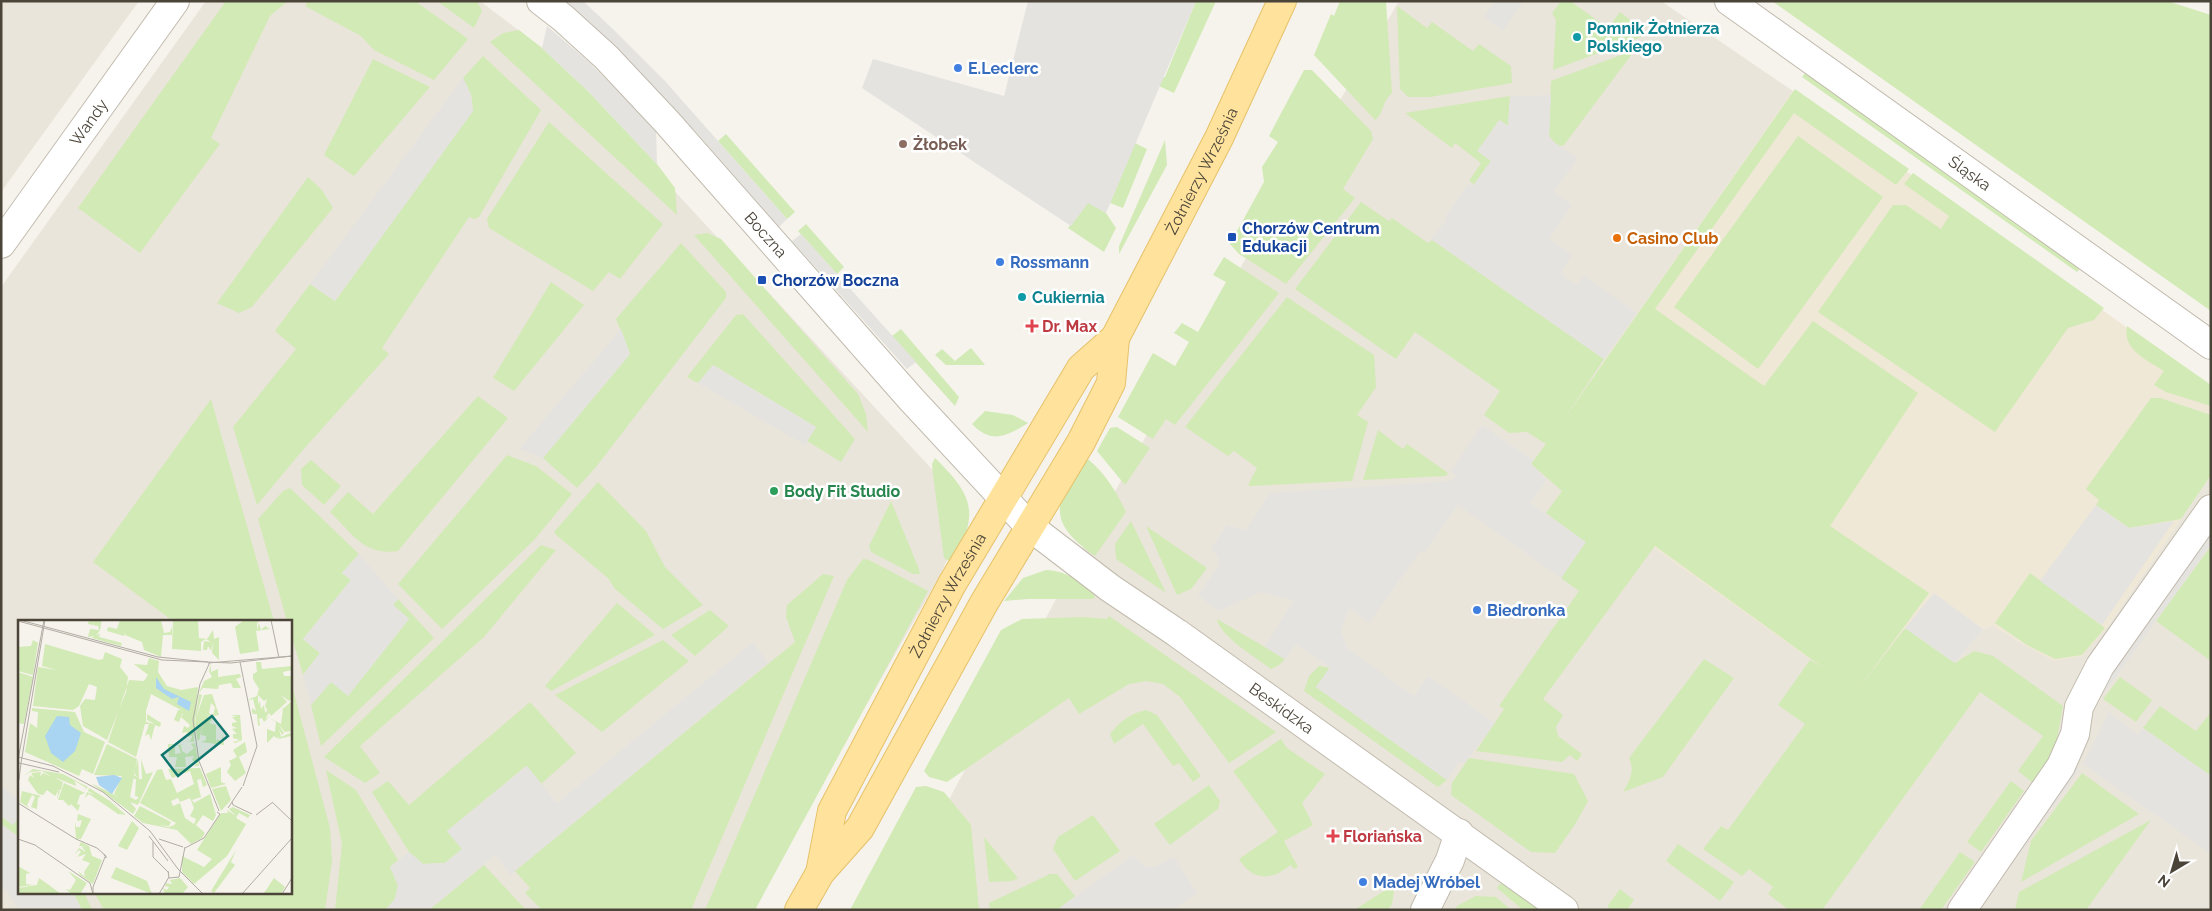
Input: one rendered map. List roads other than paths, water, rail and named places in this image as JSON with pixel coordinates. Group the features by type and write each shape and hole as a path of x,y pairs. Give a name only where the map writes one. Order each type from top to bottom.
{"main road":[{"name":"Żołnierzy Września","path":"820,873 832,811 952,584 1004,500 1081,368 1115,338 1219,138 1282,1"},
{"name":"Żołnierzy Września","path":"799,910 820,873 860,828 984,603 1081,442 1111,384 1115,338"}],"street":[{"name":"Wandy","path":"1,244 176,1"},
{"name":"Boczna","path":"541,1 606,57 667,122 911,399 1004,500"},
{"name":"Śląska","path":"1729,1 2211,345"},
{"name":"Beskidzka","path":"1004,500 1029,526 1110,588 1177,633 1459,833 1564,910"},
{"path":"1962,910 2061,766 2075,734 2079,707 2100,666 2211,509"},
{"path":"1426,910 1450,860 1459,833"}],"place":[{"name":"Pomnik Żołnierza Polskiego","path":"1577,37"},
{"name":"E.Leclerc","path":"958,68"},
{"name":"Żłobek","path":"903,144"},
{"name":"Chorzów Centrum Edukacji","path":"1232,237"},
{"name":"Casino Club","path":"1617,238"},
{"name":"Rossmann","path":"1000,262"},
{"name":"Chorzów Boczna","path":"762,280"},
{"name":"Cukiernia","path":"1022,297"},
{"name":"Dr. Max","path":"1032,326"},
{"name":"Body Fit Studio","path":"774,491"},
{"name":"Biedronka","path":"1477,610"},
{"name":"Floriańska","path":"1333,836"},
{"name":"Madej Wróbel","path":"1363,882"}]}
